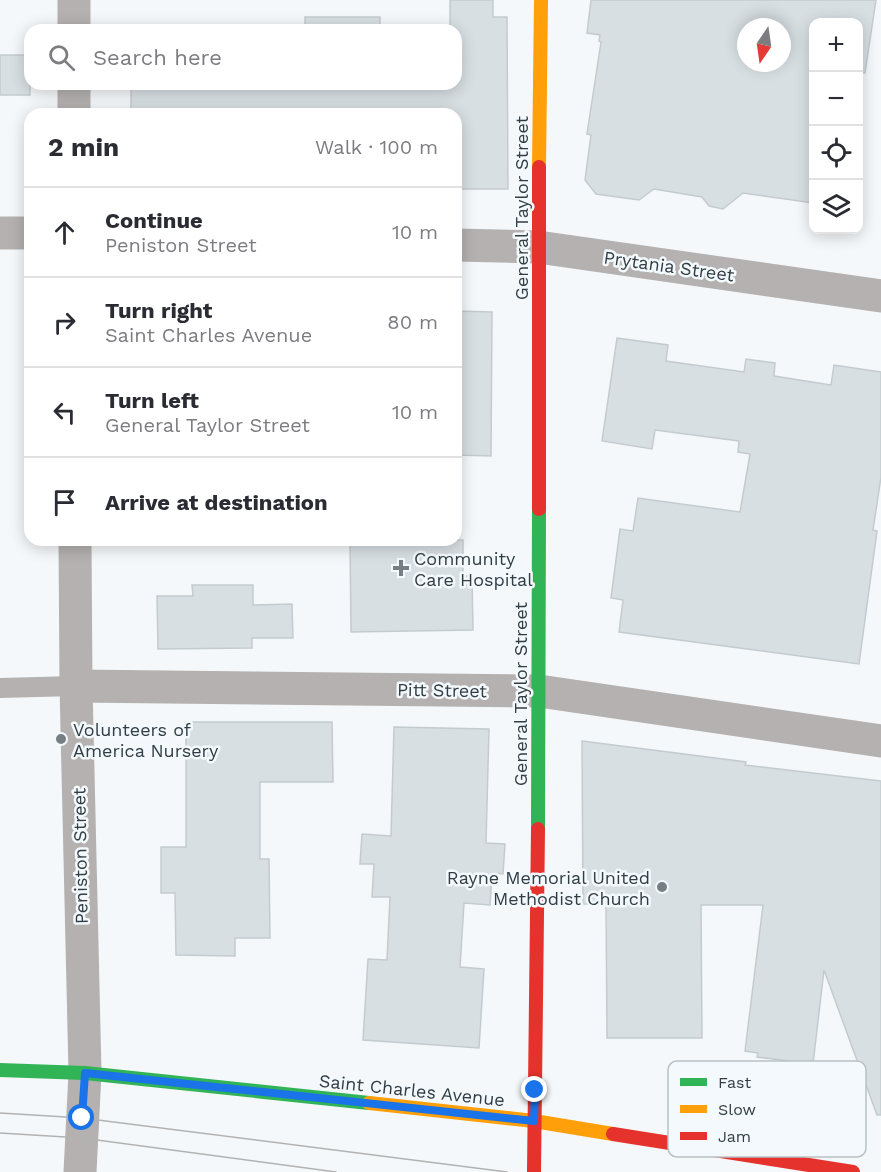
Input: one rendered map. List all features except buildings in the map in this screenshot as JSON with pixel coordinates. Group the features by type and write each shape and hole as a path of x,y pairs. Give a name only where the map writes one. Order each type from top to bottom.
{"street":[{"path":"74,0 74,24"},
{"name":"General Taylor Street","path":"534,1172 539,691 538,248 541,0"},
{"path":"74,90 74,108"},
{"path":"0,233 24,233"},
{"name":"Prytania Street","path":"462,245 538,248 881,296"},
{"name":"Peniston Street","path":"75,546 85,1073 80,1172"},
{"name":"Pitt Street","path":"76,686 539,691 881,741"},
{"name":"Saint Charles Avenue","path":"0,1070 85,1073 534,1121 668,1142"},
{"name":"Saint Charles Avenue","path":"759,1157 853,1172"}],"lane":[{"name":"Pitt Street","path":"0,688 76,686"}],"tram line":[{"path":"0,1113 82,1118 507,1172"},
{"path":"0,1133 82,1138 336,1172"}],"traffic: fast":[{"path":"538,829 539,509"},
{"path":"0,1070 85,1073 369,1103"}],"traffic: slow":[{"path":"539,167 541,0"},
{"path":"369,1103 534,1121 613,1134"}],"traffic: jam":[{"path":"539,167 539,509"},
{"path":"534,1172 538,829"},
{"path":"613,1134 668,1143"},
{"path":"758,1157 853,1172"}],"place":[{"name":"Community Care Hospital","path":"401,568"},
{"name":"Volunteers of America Nursery","path":"61,739"},
{"name":"Rayne Memorial United Methodist Church","path":"662,887"}],"route":[{"path":"82,1118 85,1073 534,1121 535,1090"}]}
